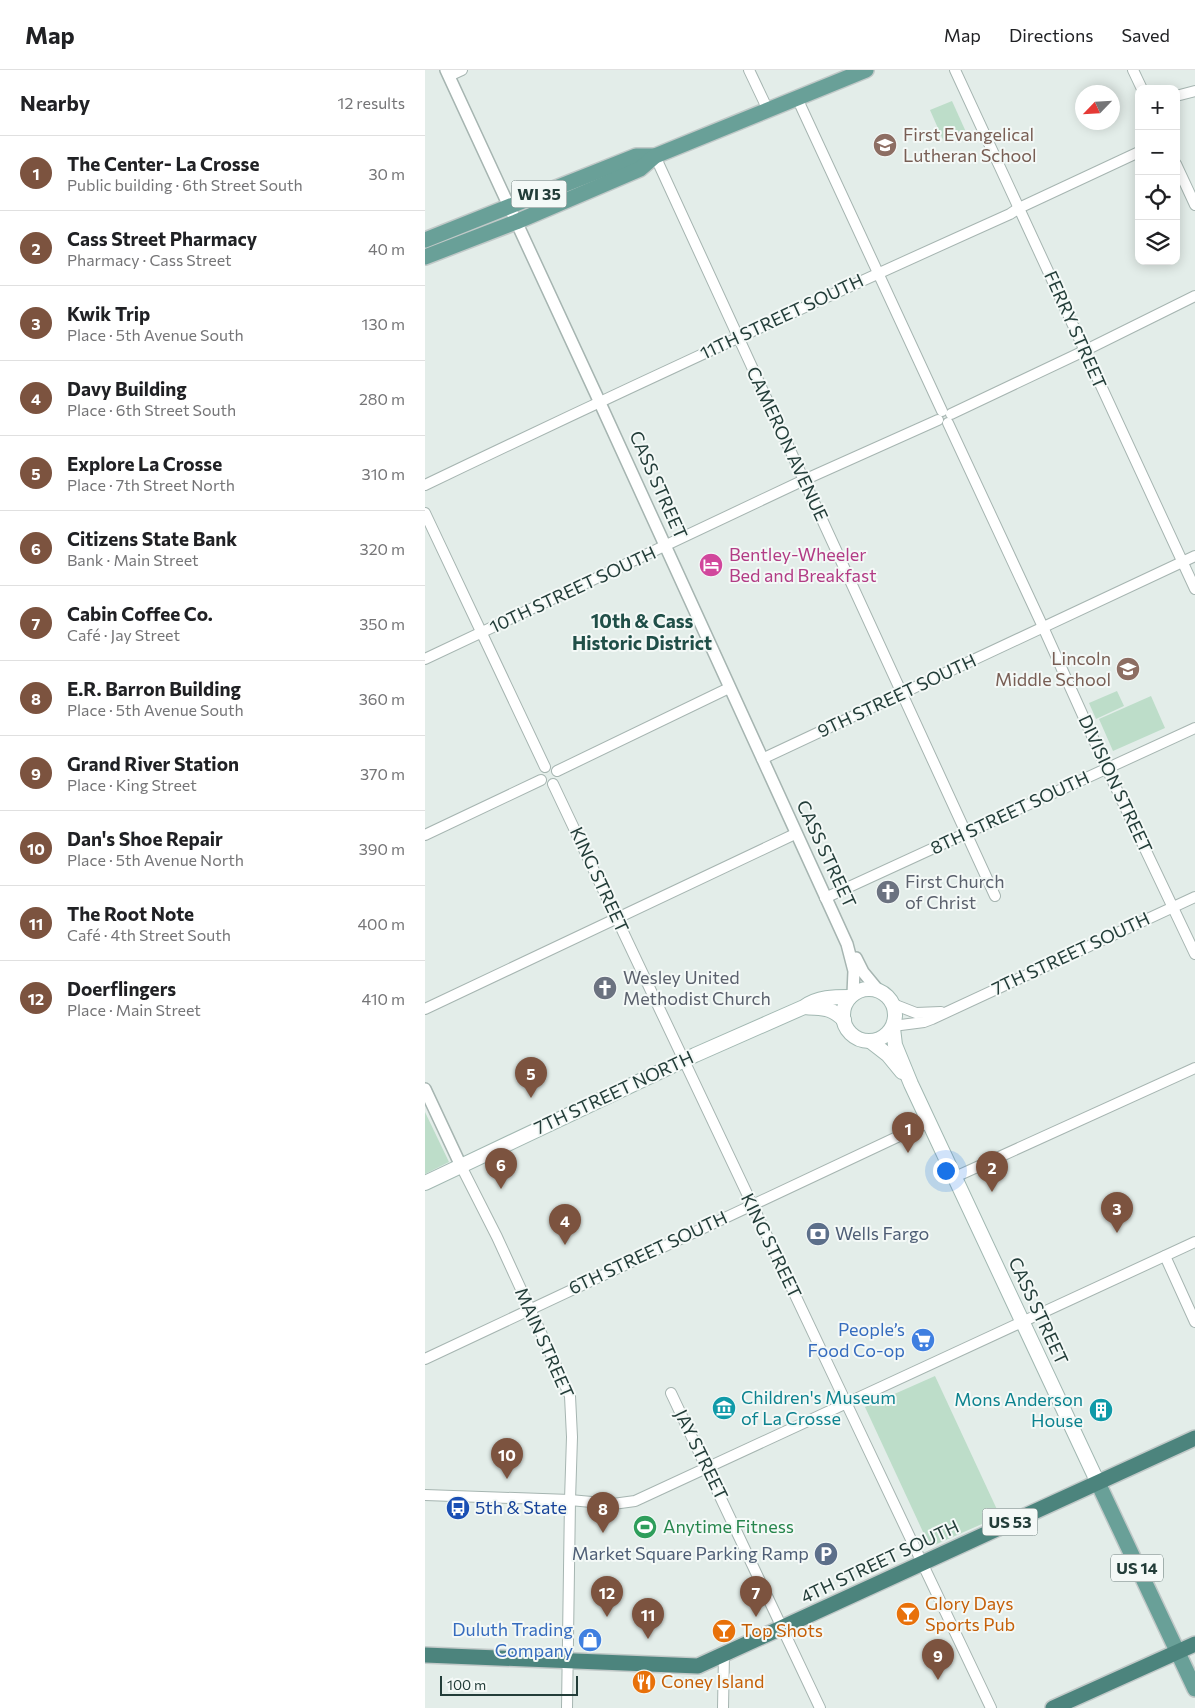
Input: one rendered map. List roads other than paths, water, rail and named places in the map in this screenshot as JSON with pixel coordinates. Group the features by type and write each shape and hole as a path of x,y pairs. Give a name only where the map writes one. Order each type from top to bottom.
{"highway":[{"name":"4TH STREET SOUTH","path":"568,1661 698,1666 1195,1438"},
{"path":"1053,1708 1195,1644"},
{"name":"US 53","path":"425,1655 568,1661"}],"main road":[{"name":"WI 35","path":"425,257 516,222 640,169 655,156 860,73 873,70"},
{"name":"WI 35","path":"425,240 636,156 655,156"},
{"path":"864,989 877,990 887,995 893,1004 896,1016 893,1027 884,1037 870,1041 861,1040 851,1034 844,1020 845,1006 852,995 864,989"},
{"name":"7TH STREET NORTH","path":"425,1183 683,1060 804,1007 812,1001 852,995"},
{"name":"7TH STREET NORTH","path":"804,1007 820,1007 831,1010 844,1020"},
{"name":"CASS STREET","path":"893,1027 895,1045 911,1084 1195,1689"},
{"name":"CASS STREET","path":"870,1041 888,1055 911,1084"}],"street":[{"path":"447,73 462,70"},
{"path":"749,70 768,110"},
{"name":"FERRY STREET","path":"955,70 1195,589"},
{"path":"1133,70 1139,85"},
{"name":"CASS STREET","path":"447,73 599,401 825,898 847,944 863,972 877,990"},
{"path":"1180,95 1195,92"},
{"name":"DIVISION STREET","path":"797,98 1195,954"},
{"name":"11TH STREET SOUTH","path":"425,485 599,401 878,272 1010,214 1019,208 1135,154"},
{"name":"CAMERON AVENUE","path":"655,156 995,896"},
{"path":"1180,173 1195,205"},
{"name":"10TH STREET SOUTH","path":"425,660 804,480 1084,352 1195,296"},
{"path":"425,514 545,766"},
{"name":"9TH STREET SOUTH","path":"762,759 1195,556"},
{"path":"557,771 729,688"},
{"name":"8TH STREET SOUTH","path":"825,898 1195,728"},
{"path":"545,766 553,767 557,771 557,780 553,784 548,785 541,780 540,771 545,766"},
{"path":"425,835 541,780"},
{"name":"KING STREET","path":"553,784 991,1708"},
{"path":"425,1009 795,834"},
{"name":"7TH STREET SOUTH","path":"893,1027 923,1022 1195,897"},
{"name":"CASS STREET","path":"847,944 854,971 852,995"},
{"name":"7TH STREET SOUTH","path":"893,1004 916,1013 947,1011"},
{"path":"955,1177 1195,1068"},
{"name":"MAIN STREET","path":"425,1088 571,1396 572,1437 569,1500 567,1708"},
{"name":"6TH STREET SOUTH","path":"425,1359 751,1204 929,1122"},
{"path":"425,1494 569,1500 613,1504 627,1503 1195,1242"},
{"path":"1165,1256 1195,1322"},
{"name":"JAY STREET","path":"671,1393 820,1708"},
{"path":"723,1708 724,1654"}],"place":[{"name":"First Evangelical Lutheran School","path":"885,145"},
{"name":"Bentley-Wheeler Bed and Breakfast","path":"711,565"},
{"name":"Lincoln Middle School","path":"1128,669"},
{"name":"First Church of Christ","path":"888,892"},
{"name":"Wesley United Methodist Church","path":"605,988"},
{"name":"Explore La Crosse","path":"531,1098"},
{"name":"The Center- La Crosse","path":"908,1153"},
{"name":"Citizens State Bank","path":"501,1189"},
{"name":"Cass Street Pharmacy","path":"992,1192"},
{"name":"Kwik Trip","path":"1117,1233"},
{"name":"Wells Fargo","path":"818,1234"},
{"name":"Davy Building","path":"565,1245"},
{"name":"People’s Food Co-op","path":"923,1340"},
{"name":"Children's Museum of La Crosse","path":"724,1408"},
{"name":"Mons Anderson House","path":"1101,1410"},
{"name":"Dan's Shoe Repair","path":"507,1479"},
{"name":"5th & State","path":"458,1508"},
{"name":"Anytime Fitness","path":"645,1527"},
{"name":"E.R. Barron Building","path":"603,1533"},
{"name":"Market Square Parking Ramp","path":"826,1554"},
{"name":"Glory Days Sports Pub","path":"908,1614"},
{"name":"Doerflingers","path":"607,1617"},
{"name":"Cabin Coffee Co.","path":"756,1617"},
{"name":"Top Shots","path":"724,1631"},
{"name":"The Root Note","path":"648,1639"},
{"name":"Duluth Trading Company","path":"590,1640"},
{"name":"Grand River Station","path":"938,1680"},
{"name":"Coney Island","path":"644,1682"}],"district":[{"name":"10th & Cass Historic District","path":"642,632"}]}
